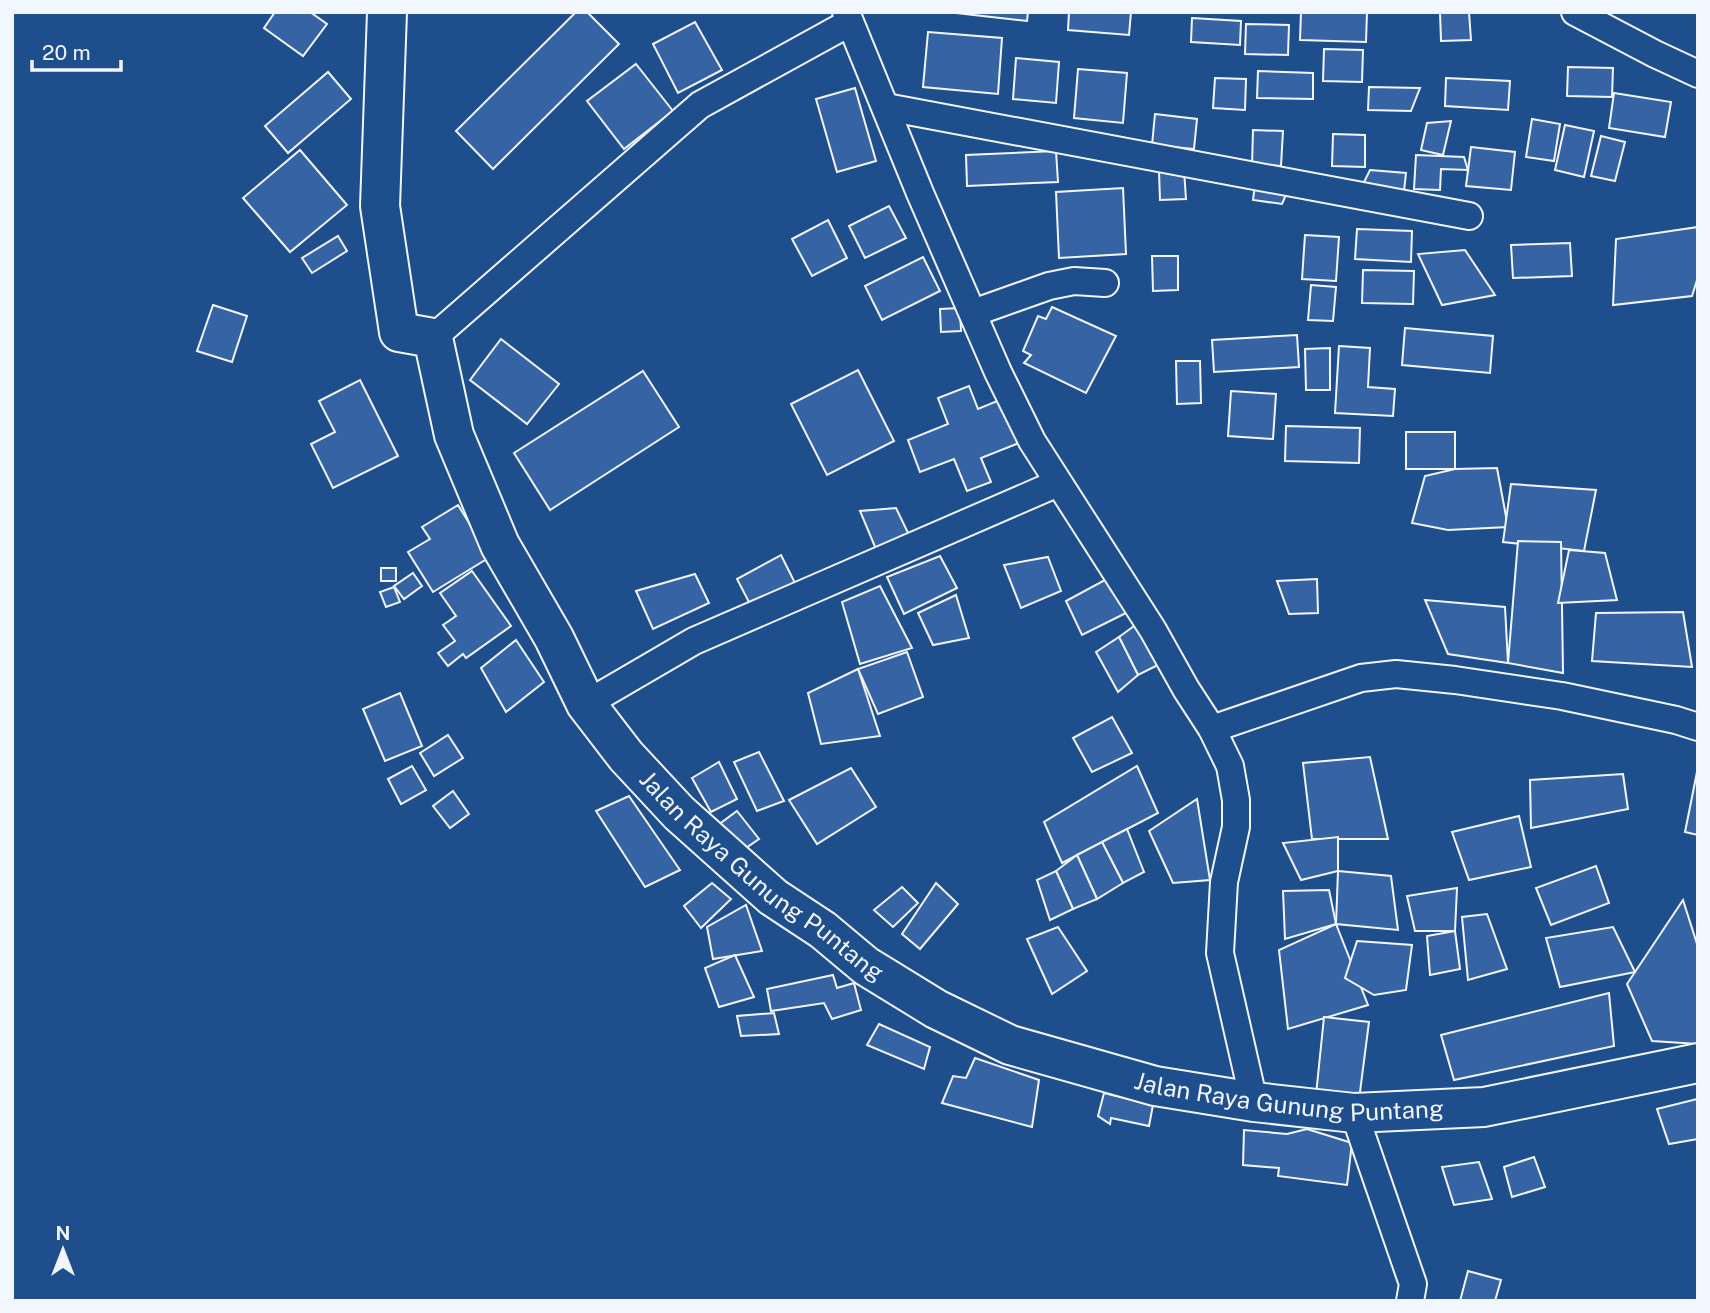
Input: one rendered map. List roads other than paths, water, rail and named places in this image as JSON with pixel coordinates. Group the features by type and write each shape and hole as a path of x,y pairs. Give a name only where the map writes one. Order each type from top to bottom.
{"street":[{"path":"387,12 380,206 399,332 433,338 700,105 847,18 998,372 1032,442 1153,630 1212,729 1230,766 1236,800 1236,827 1224,882 1220,953 1254,1102"},
{"path":"1575,12 1698,74"},
{"path":"886,107 1469,216"},
{"path":"973,313 1049,286 1074,281 1105,283"},
{"name":"Jalan Raya Gunung Puntang","path":"433,338 459,447 500,545 554,638 586,704 626,756 679,813 773,897 823,930 866,966 936,1009 1010,1045 1156,1086 1254,1102 1354,1113 1484,1107 1698,1063"},
{"path":"586,704 694,642 1058,483"},
{"path":"1212,729 1361,678 1396,674 1562,696 1698,727"},
{"path":"1354,1113 1413,1284 1409,1301"}]}
